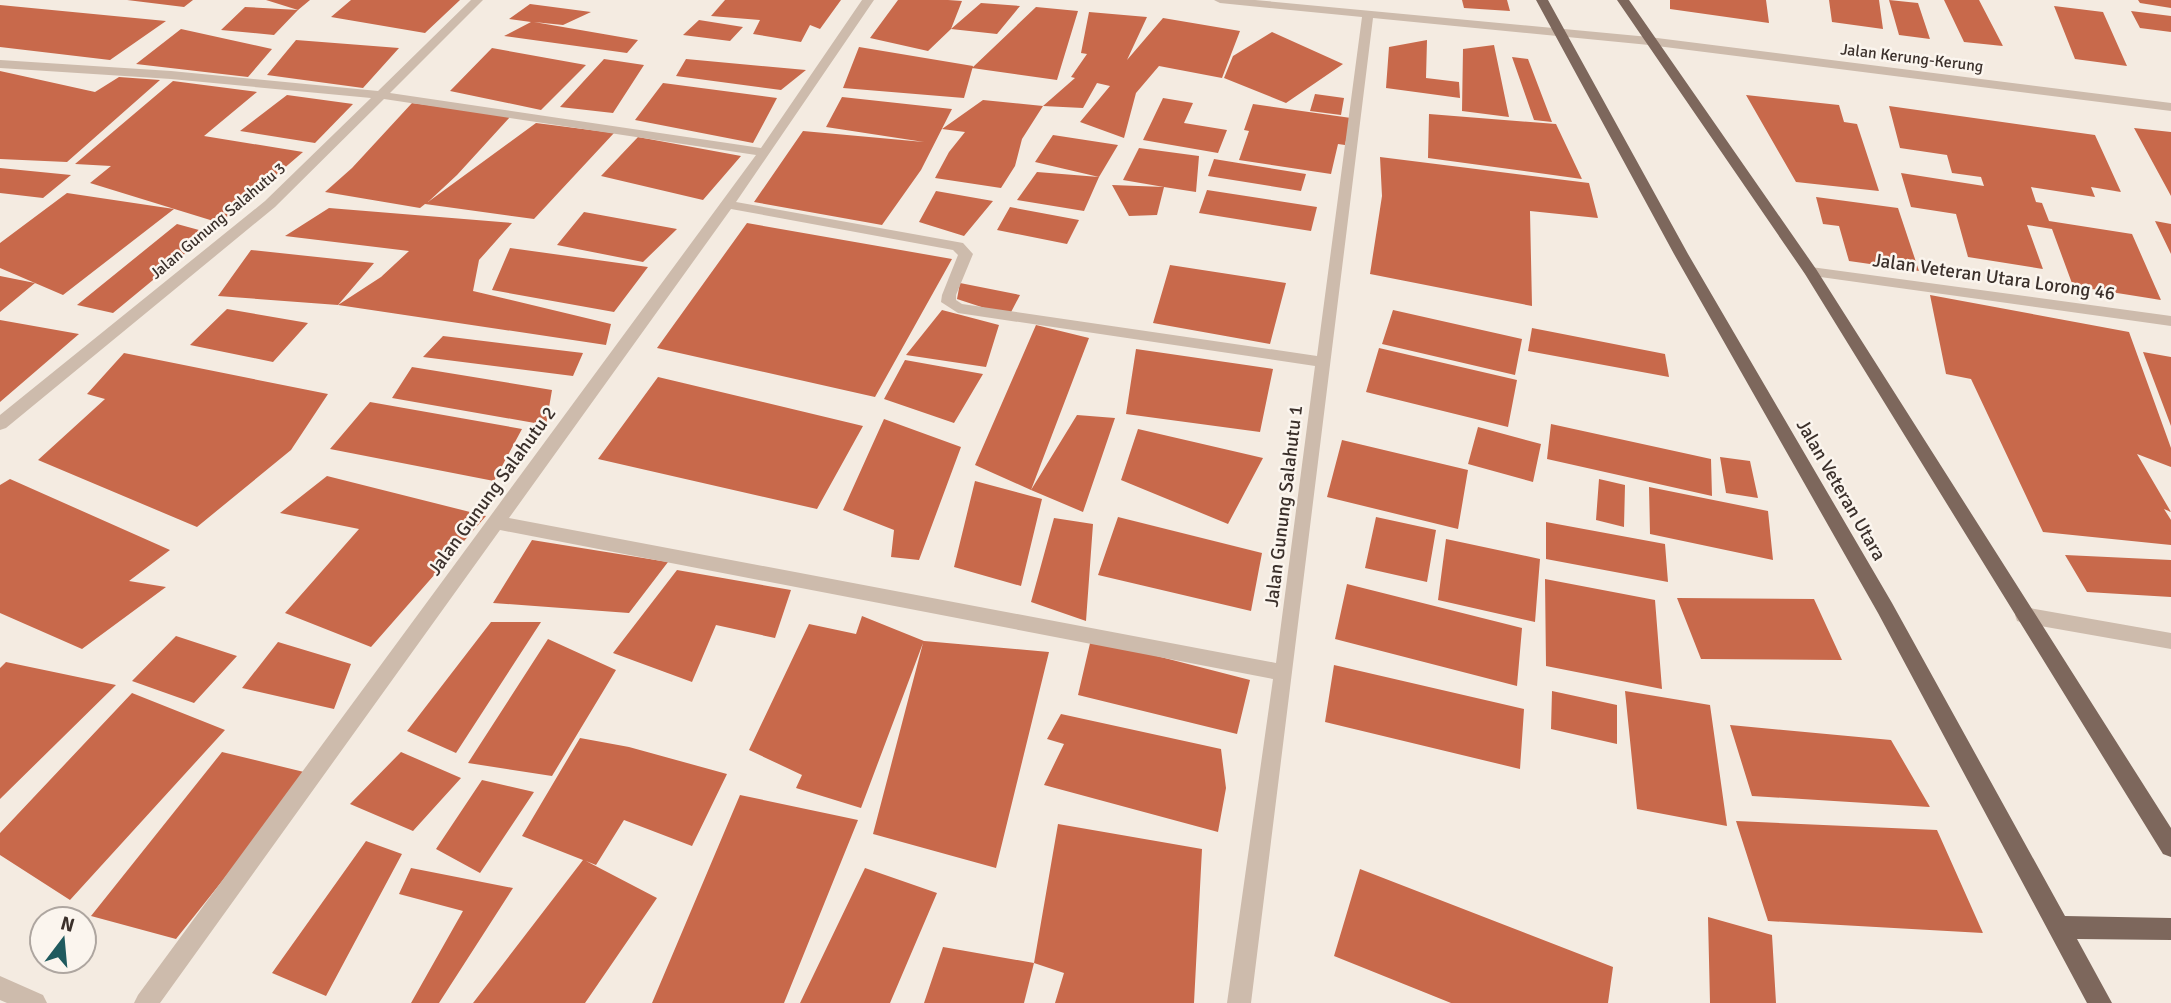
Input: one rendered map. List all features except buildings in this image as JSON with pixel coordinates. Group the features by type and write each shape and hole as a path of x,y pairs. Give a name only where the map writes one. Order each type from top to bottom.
{"main road":[{"name":"Jalan Veteran Utara","path":"1542,0 1681,254 1885,608 2100,1003"},
{"path":"1623,0 1811,272 2171,848"},
{"path":"2059,927 2171,929"}],"street":[{"name":"Jalan Gunung Salahutu 3","path":"0,424 270,204 477,0"},
{"name":"Jalan Gunung Salahutu 2","path":"146,1003 765,152 868,0"},
{"name":"Jalan Kerung-Kerung","path":"1220,0 1649,41 2171,107"},
{"name":"Jalan Gunung Salahutu 1","path":"1239,1003 1368,14"},
{"path":"0,64 171,75 381,95 765,152"},
{"path":"726,204 958,246 965,254 949,295 949,302 958,308 1322,362"},
{"name":"Jalan Veteran Utara Lorong 46","path":"1811,272 2171,321"},
{"path":"496,522 1284,673"},
{"path":"2024,615 2171,641"},
{"path":"0,988 35,1003"}]}
